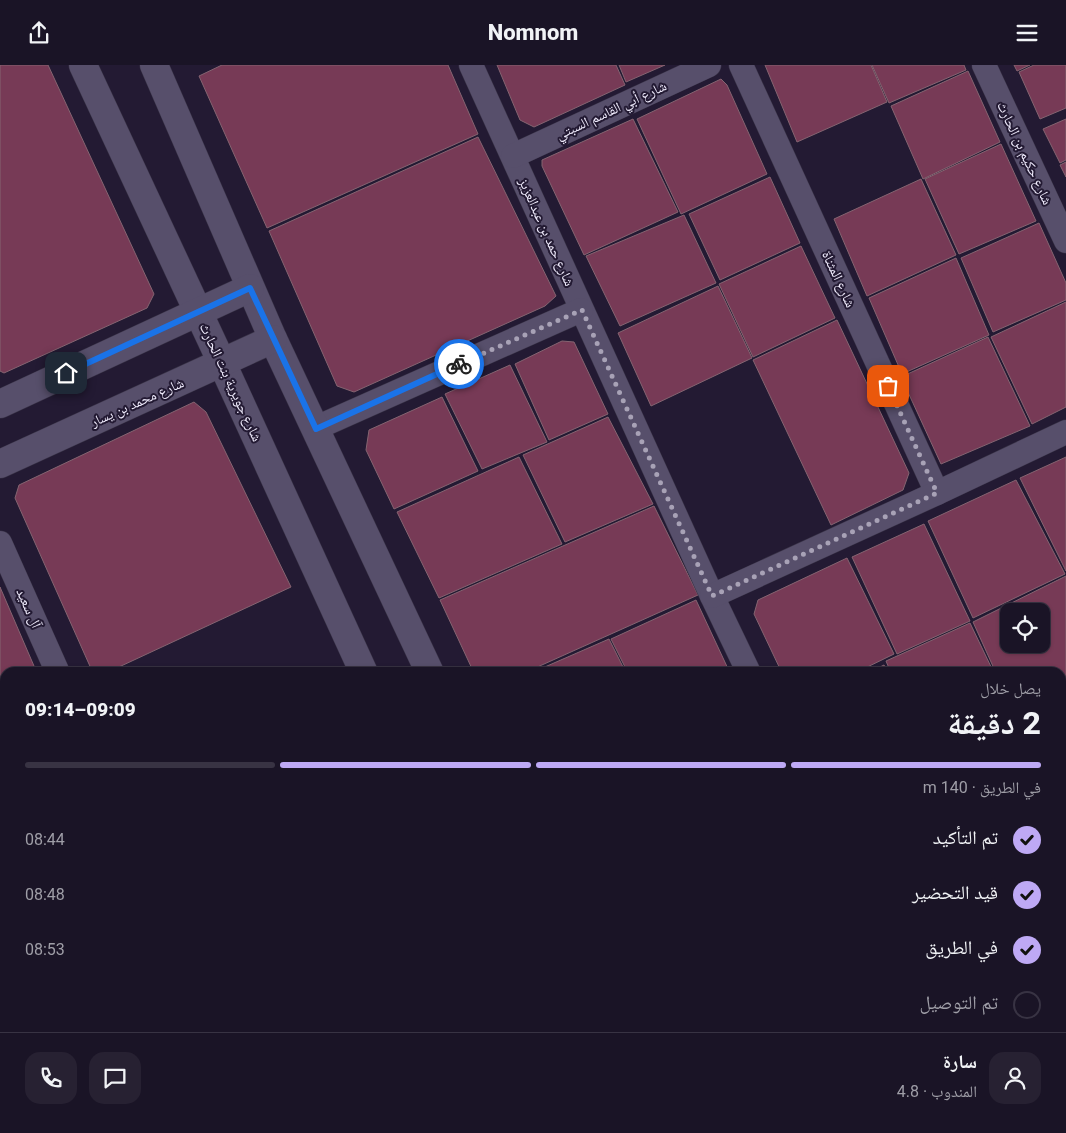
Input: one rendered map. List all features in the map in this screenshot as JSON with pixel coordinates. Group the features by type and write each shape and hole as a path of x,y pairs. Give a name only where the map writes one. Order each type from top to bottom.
{"street":[{"name":"شارع جويرية بنت الحارث","path":"84,65 361,667"},
{"path":"154,65 273,339 427,667"},
{"name":"شارع حمد بن عبدالعزيز","path":"471,65 712,596 746,667"},
{"name":"شارع أبي القاسم السبتي","path":"513,155 709,65"},
{"name":"شارع المثناة","path":"741,65 937,493"},
{"name":"شارع حكيم بن الحارث","path":"984,65 1066,241"},
{"path":"155,217 199,287 212,289 224,285 234,268 208,191"},
{"path":"0,404 250,288"},
{"path":"316,429 582,310"},
{"path":"132,342 179,329 196,335 202,344 204,355 192,368 156,393"},
{"name":"شارع محمد بن يسار","path":"0,463 273,339"},
{"path":"712,596 1066,432"},
{"name":"آل سعيد","path":"0,543 55,667"}],"building":[{"path":"0,65 48,65 154,294 147,308 4,373 0,371"},
{"path":"222,65 448,65 478,134 267,228 199,76"},
{"path":"497,65 616,65 625,85 534,127 520,120"},
{"path":"619,65 665,65 626,82"},
{"path":"765,65 871,65 887,102 797,142"},
{"path":"872,65 964,65 966,70 889,103"},
{"path":"1014,65 1030,65 1017,71"},
{"path":"1034,65 1066,65 1066,108 1040,119 1019,72"},
{"path":"968,71 1000,142 923,179 891,106"},
{"path":"721,79 727,85 767,174 681,214 637,119"},
{"path":"633,119 678,212 584,255 542,166 542,160"},
{"path":"1066,119 1066,160 1060,163 1043,129"},
{"path":"478,137 556,296 545,306 354,392 337,386 269,231"},
{"path":"1001,144 1036,221 959,254 925,179"},
{"path":"1066,162 1066,177 1060,165"},
{"path":"770,177 800,243 720,280 689,214"},
{"path":"921,179 956,255 867,296 834,219"},
{"path":"684,215 716,283 620,326 586,256"},
{"path":"1039,223 1066,283 1066,300 993,332 961,258"},
{"path":"801,246 835,318 753,357 719,284"},
{"path":"956,258 989,335 902,374 869,298"},
{"path":"718,286 752,358 651,406 618,333"},
{"path":"1066,302 1066,407 1032,424 991,337"},
{"path":"837,320 909,473 903,490 831,525 753,360"},
{"path":"988,337 1030,426 941,464 901,377"},
{"path":"562,341 574,342 608,414 549,440 515,364"},
{"path":"510,365 547,442 482,469 445,394"},
{"path":"442,397 478,471 394,509 366,450 369,430"},
{"path":"194,402 206,412 291,587 119,667 90,667 15,498 19,485"},
{"path":"608,417 653,504 565,542 523,455"},
{"path":"519,457 562,544 439,598 397,512"},
{"path":"1066,457 1066,571 1020,478"},
{"path":"1016,480 1065,574 1004,603 1000,603 1000,605 973,618 928,521"},
{"path":"654,506 698,595 537,667 471,667 440,600"},
{"path":"924,524 970,621 897,654 852,557"},
{"path":"847,558 894,654 867,667 779,667 754,614 758,600"},
{"path":"1066,576 1066,667 993,667 973,622 1000,609 1000,653 1050,653 1050,603 1011,603"},
{"path":"0,587 34,667 0,667"},
{"path":"696,600 727,667 625,667 611,639"},
{"path":"970,623 991,667 888,667 886,661"},
{"path":"609,639 623,667 545,667"}],"way so far":[{"path":"459,364 582,310 712,596 937,493 888,386"}],"route":[{"path":"66,373 250,288 316,429 459,364"}]}
